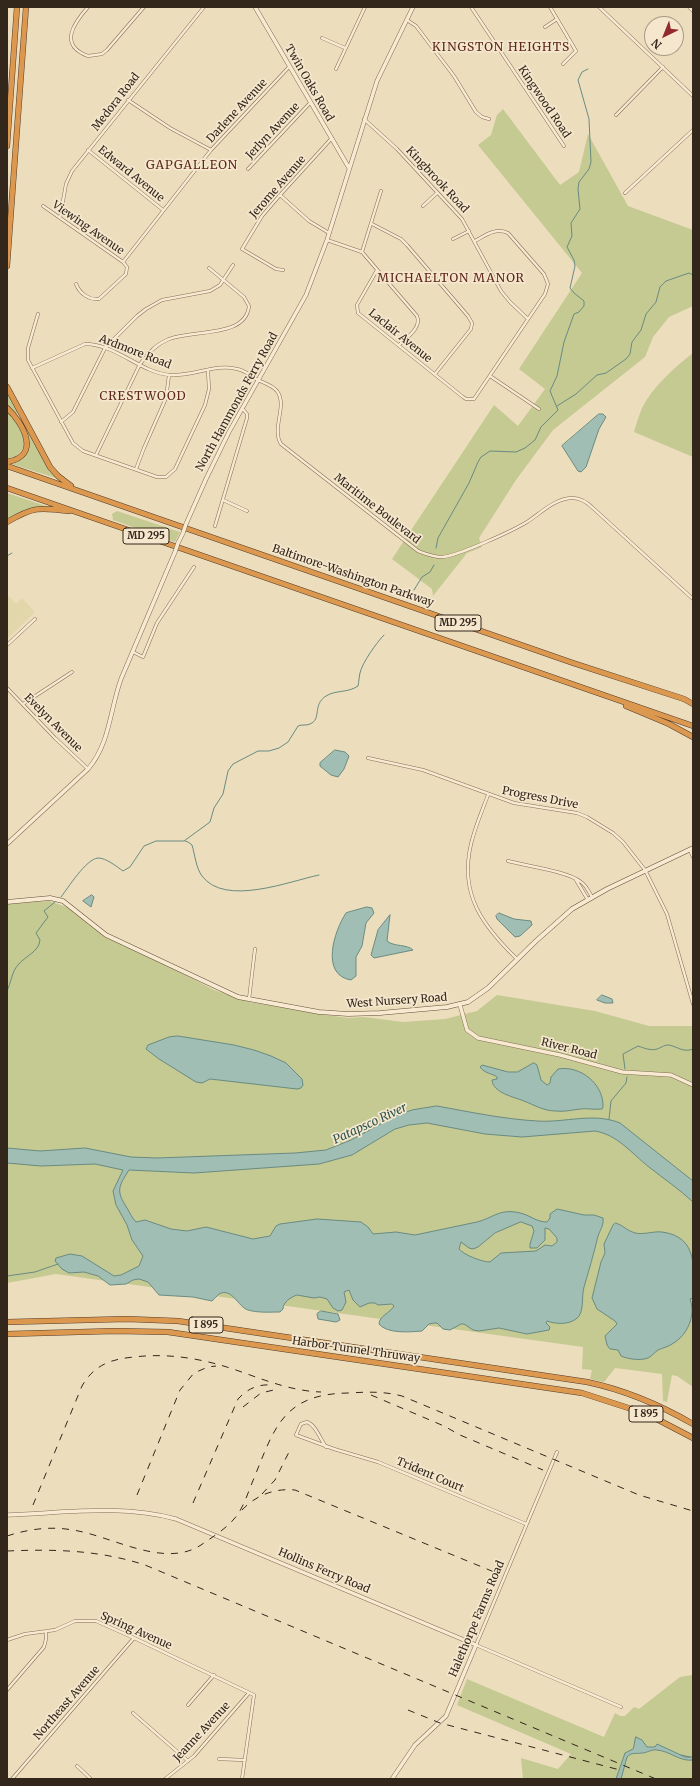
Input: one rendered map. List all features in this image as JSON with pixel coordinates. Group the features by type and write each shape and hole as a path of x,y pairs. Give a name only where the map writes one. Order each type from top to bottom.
{"highway":[{"path":"7,146 16,7"},
{"path":"7,266 26,7"},
{"path":"7,387 54,471 73,487 94,496"},
{"path":"7,408 21,423 27,435 26,448 20,456 7,462"},
{"name":"Baltimore-Washington Parkway","path":"7,466 693,703"},
{"name":"MD 295","path":"7,488 693,726"},
{"path":"7,522 27,511 38,508 52,508 82,513"},
{"path":"553,677 666,722 693,737"},
{"name":"Harbor Tunnel Thruway","path":"7,1322 127,1319 178,1321 587,1382 601,1385 660,1406 693,1424"},
{"name":"Harbor Tunnel Thruway","path":"7,1334 115,1331 168,1332 582,1393 647,1414 693,1438"}],"main road":[{"name":"West Nursery Road","path":"7,902 50,898 63,901 106,935 160,959 230,994 249,1000 319,1012 348,1014 380,1013 460,1005 481,994 562,916 590,899 645,870 691,849"}],"street":[{"path":"88,7 74,24 71,38 79,51 93,56 102,54 107,50 144,7"},
{"name":"Medora Road","path":"60,218 70,174 204,7"},
{"name":"Twin Oaks Road","path":"254,7 349,168"},
{"path":"336,69 365,7"},
{"name":"North Hammonds Ferry Road","path":"7,844 88,768 96,758 103,744 115,696 182,533 206,479 257,380 306,295 327,240 364,119 377,82 413,7"},
{"name":"Kingwood Road","path":"471,7 564,146"},
{"path":"550,7 576,51 563,64"},
{"path":"599,7 693,96"},
{"path":"689,7 693,11"},
{"path":"407,19 416,26 454,76 476,112 482,117 489,119"},
{"path":"545,27 557,19"},
{"path":"322,38 345,48"},
{"name":"Darlene Avenue","path":"123,262 211,150 290,67"},
{"path":"616,114 663,67"},
{"path":"128,100 170,128 211,150"},
{"name":"Jerlyn Avenue","path":"248,169 310,103"},
{"name":"Kingbrook Road","path":"364,119 397,149 462,219 501,291 528,319"},
{"path":"625,193 693,130"},
{"name":"Jerome Avenue","path":"283,270 276,269 242,249 257,223 280,195 331,139"},
{"name":"Edward Avenue","path":"88,150 164,210"},
{"path":"362,252 382,191"},
{"path":"423,206 437,193"},
{"path":"280,195 309,221 329,233"},
{"name":"Viewing Avenue","path":"43,206 123,262"},
{"path":"372,224 401,239 468,316 472,323 471,329 435,374"},
{"path":"453,239 468,230"},
{"path":"475,241 494,231 508,233 544,274 548,284 548,289 490,376 540,409"},
{"path":"327,240 362,252 418,320 417,327 399,345"},
{"path":"76,284 80,291 87,297 94,299 99,298 126,274 127,267 123,262"},
{"path":"60,422 73,412 105,348 138,316 154,304 171,298 206,293 216,288 224,280 233,265"},
{"path":"96,455 140,364 158,344 187,334 229,328 243,320 248,311 248,301 210,268"},
{"name":"Laclair Avenue","path":"377,270 357,305 357,311 463,397 470,399 476,396 490,376"},
{"path":"38,314 28,348 28,360 60,422 73,443 83,451 136,470 162,478 170,474 175,469 206,405 209,388 208,370"},
{"name":"Ardmore Road","path":"32,368 82,345 92,344 169,375 227,368 239,369 257,380"},
{"path":"136,470 166,398 169,375"},
{"name":"Maritime Boulevard","path":"257,380 273,388 279,396 280,400 277,435 281,444 418,551 434,556 457,553 518,527 558,502 566,499 578,498 594,509 693,599"},
{"path":"215,526 247,418 247,414 242,408"},
{"path":"223,500 247,511"},
{"path":"133,652 143,657 157,623 194,567"},
{"path":"7,645 35,619"},
{"path":"23,704 72,672"},
{"name":"Evelyn Avenue","path":"7,688 55,738 88,768"},
{"name":"Progress Drive","path":"368,758 423,770 488,795 514,803 565,810 587,817 620,838 645,870 667,914 693,1004"},
{"path":"488,795 471,844 468,871 470,886 473,899 484,923 500,943 517,959"},
{"path":"691,849 693,857"},
{"path":"508,861 576,879 584,884 590,899"},
{"path":"249,1000 255,949"},
{"name":"River Road","path":"460,1005 467,1030 478,1038 560,1055 622,1072 671,1075 693,1085"},
{"name":"Trident Court","path":"326,1447 319,1438 313,1425 307,1422 301,1424 296,1435 326,1447 378,1462 526,1524"},
{"name":"Halethorpe Farms Road","path":"392,1779 415,1746 446,1716 557,1452"},
{"name":"Hollins Ferry Road","path":"7,1515 123,1510 144,1512 176,1519 621,1707"},
{"name":"Spring Avenue","path":"7,1640 21,1635 63,1628 75,1621 88,1620 104,1624 254,1695 245,1760"},
{"path":"7,1690 44,1647 46,1631"},
{"name":"Northeast Avenue","path":"12,1779 134,1638"},
{"path":"188,1705 214,1675"},
{"name":"Jeanne Avenue","path":"165,1779 188,1761 249,1693"},
{"path":"133,1713 188,1761"},
{"path":"219,1759 245,1760 242,1779"},
{"path":"77,1766 91,1779"}],"shaded area":[{"path":"7,594 16,604 22,598 35,612 7,639"}],"green space":[{"path":"503,109 560,185 579,172 588,134 628,206 693,230 693,306 669,317 653,337 645,357 553,430 516,480 479,538 482,547 467,553 433,596 432,589 392,559 494,405 518,426 545,389 519,369 582,273 478,145 491,135 497,115"},
{"path":"693,353 693,457 634,432 642,408 652,392 671,371"},
{"path":"7,391 18,412 16,414 7,406"},
{"path":"7,411 13,417 26,439 20,452 15,457 7,460"},
{"path":"28,429 56,478 8,463 15,461 28,446"},
{"path":"7,493 46,506 47,507 7,520"},
{"path":"117,511 180,532 175,542 113,520 112,514"},
{"path":"49,901 67,907 105,937 159,961 214,990 249,1002 348,1018 364,1017 403,1022 445,1019 477,1011 497,995 595,1011 649,1026 693,1026 693,1387 677,1376 672,1375 667,1402 663,1401 662,1374 615,1368 604,1382 590,1379 592,1370 582,1369 583,1347 56,1274 7,1283 7,904"},
{"path":"693,1675 693,1779 523,1779 521,1758 558,1769 571,1754 457,1705 467,1679 604,1737 615,1713 620,1716 625,1716 634,1707 639,1709 680,1677"}],"water":[{"path":"599,414 603,414 606,417 599,429 586,467 581,472 578,471 562,446"},
{"path":"335,750 345,752 349,756 344,769 338,777 331,775 320,766 320,763"},
{"path":"92,895 94,897 91,907 83,901"},
{"path":"367,907 372,908 374,913 366,923 362,946 356,957 356,976 351,980 341,976 335,970 332,951 334,941 337,930 346,913"},
{"path":"499,913 514,919 531,921 532,925 520,936 515,937 497,919 496,916"},
{"path":"390,915 387,941 413,950 374,958 371,955 378,930"},
{"path":"602,995 612,999 613,1003 605,1003 597,1000"},
{"path":"178,1036 234,1045 271,1056 286,1063 302,1079 303,1085 301,1088 297,1089 210,1079 202,1083 196,1082 146,1049 148,1045 169,1037"},
{"path":"534,1063 537,1065 541,1080 547,1085 550,1083 551,1077 558,1069 574,1070 582,1073 595,1084 599,1091 602,1099 602,1109 552,1111 543,1109 500,1091 493,1084 492,1080 497,1079 497,1077 484,1071 480,1067 482,1065 508,1072 517,1072"},
{"path":"437,1106 512,1119 547,1121 600,1118 620,1123 693,1181 693,1202 624,1145 611,1136 603,1133 595,1131 522,1137 485,1134 427,1123 409,1125 395,1129 352,1155 319,1164 194,1173 129,1170 122,1181 120,1189 121,1197 136,1222 145,1220 171,1229 187,1231 206,1227 253,1239 270,1236 276,1226 280,1224 317,1219 361,1222 368,1227 373,1234 396,1232 415,1235 477,1222 497,1214 507,1212 520,1213 540,1221 547,1222 550,1218 550,1214 557,1209 584,1215 594,1215 603,1218 583,1291 581,1313 573,1321 554,1323 547,1321 546,1323 550,1327 549,1330 527,1334 499,1328 479,1331 473,1330 464,1324 450,1330 443,1329 437,1323 429,1324 422,1331 399,1332 387,1329 379,1324 379,1321 394,1306 392,1304 378,1305 375,1303 369,1303 360,1307 353,1300 349,1290 344,1292 346,1302 342,1310 338,1311 333,1308 327,1299 297,1295 290,1298 286,1302 280,1312 260,1312 244,1308 228,1293 219,1294 212,1301 193,1297 159,1295 148,1282 139,1279 133,1280 126,1284 110,1285 98,1276 84,1272 69,1273 62,1269 55,1261 56,1258 70,1254 82,1256 114,1276 121,1275 139,1266 143,1256 132,1240 127,1225 116,1205 113,1191 123,1170 95,1164 41,1166 7,1163 7,1148 40,1151 85,1148 131,1157 157,1158 295,1153 326,1150 351,1140 395,1116 412,1110","holes":["521,1222 532,1226 534,1231 530,1248 537,1248 545,1240 545,1228 549,1229 557,1238 557,1242 552,1246 545,1245 536,1251 501,1253 490,1262 473,1258 459,1249 461,1242 469,1248 473,1249 478,1247 495,1233"]},
{"path":"616,1223 635,1233 642,1234 662,1232 674,1235 683,1241 689,1248 692,1257 694,1277 693,1298 690,1299 692,1312 689,1324 678,1340 669,1346 658,1350 645,1359 627,1358 621,1356 618,1350 610,1349 607,1345 605,1336 617,1324 597,1309 592,1298 601,1262 605,1253 604,1244 613,1225"},
{"path":"321,1311 338,1314 340,1320 336,1322 318,1319 317,1314"},
{"path":"636,1737 642,1740 647,1747 655,1747 657,1744 685,1757 693,1757 693,1760 679,1758 657,1750 632,1754 627,1757 621,1779 616,1779 625,1753 633,1749"}],"waterway":[{"path":"436,548 438,538 469,483 481,457 490,451 516,452 525,448 535,440 541,427 558,410 550,391 557,376 564,342 574,314 579,312 584,306 584,301 570,288 575,266 574,260 567,247 572,236 571,223 580,209 578,189 579,182 589,169 591,162 589,119 578,80 582,72 588,69"},
{"path":"557,406 576,394 597,375 606,373 626,359 630,354 632,342 641,330 646,314 656,302 660,287 666,281 689,273 693,275"},
{"path":"7,556 12,553"},
{"path":"414,590 422,577 430,572 434,565"},
{"path":"61,897 83,868 93,860 98,858 104,859 123,871 130,867 144,846 156,841 184,841 210,822 214,808 223,794 228,771 233,764 258,751 269,751 279,748 288,742 298,726 308,725 314,722 319,703 326,696 333,693 350,690 358,686 361,669 374,647 384,635"},
{"path":"185,841 192,845 197,865 202,876 212,885 226,890 241,891 258,889 319,875"},
{"path":"7,991 16,968 37,948 40,940 36,933 48,917 44,911 55,902"},
{"path":"625,1069 623,1054 638,1046 652,1050 665,1045 684,1050 693,1049"},
{"path":"609,1119 611,1101 626,1083 627,1077"},
{"path":"7,1276 35,1272 58,1264"},
{"path":"681,1755 690,1757"}],"railway":[{"path":"33,1505 82,1386 92,1373 104,1364 118,1359 146,1356 182,1357 218,1364 286,1387 321,1392"},
{"path":"137,1495 180,1390 194,1373 208,1367 216,1366"},
{"path":"193,1503 238,1399 245,1392 253,1388 262,1385 271,1385"},
{"path":"243,1407 261,1393 278,1389"},
{"path":"7,1536 40,1529 56,1528 88,1533 138,1549 171,1554 186,1551 201,1545 226,1527 238,1514 274,1431 283,1418 294,1408 308,1400 326,1395 362,1392 395,1394 402,1396 639,1495 693,1511"},
{"path":"371,1395 543,1470"},
{"path":"262,1494 275,1480 289,1452"},
{"path":"242,1510 253,1500 273,1491 295,1490 499,1574"},
{"path":"7,1551 42,1550 94,1553 145,1565 656,1779"},
{"path":"408,1710 440,1723 620,1770"}],"district":[{"name":"KINGSTON HEIGHTS","path":"501,48"},
{"name":"GAPGALLEON","path":"192,166"},
{"name":"MICHAELTON MANOR","path":"451,279"},
{"name":"CRESTWOOD","path":"143,397"}],"water label":[{"name":"Patapsco River","path":"370,1124"}]}
